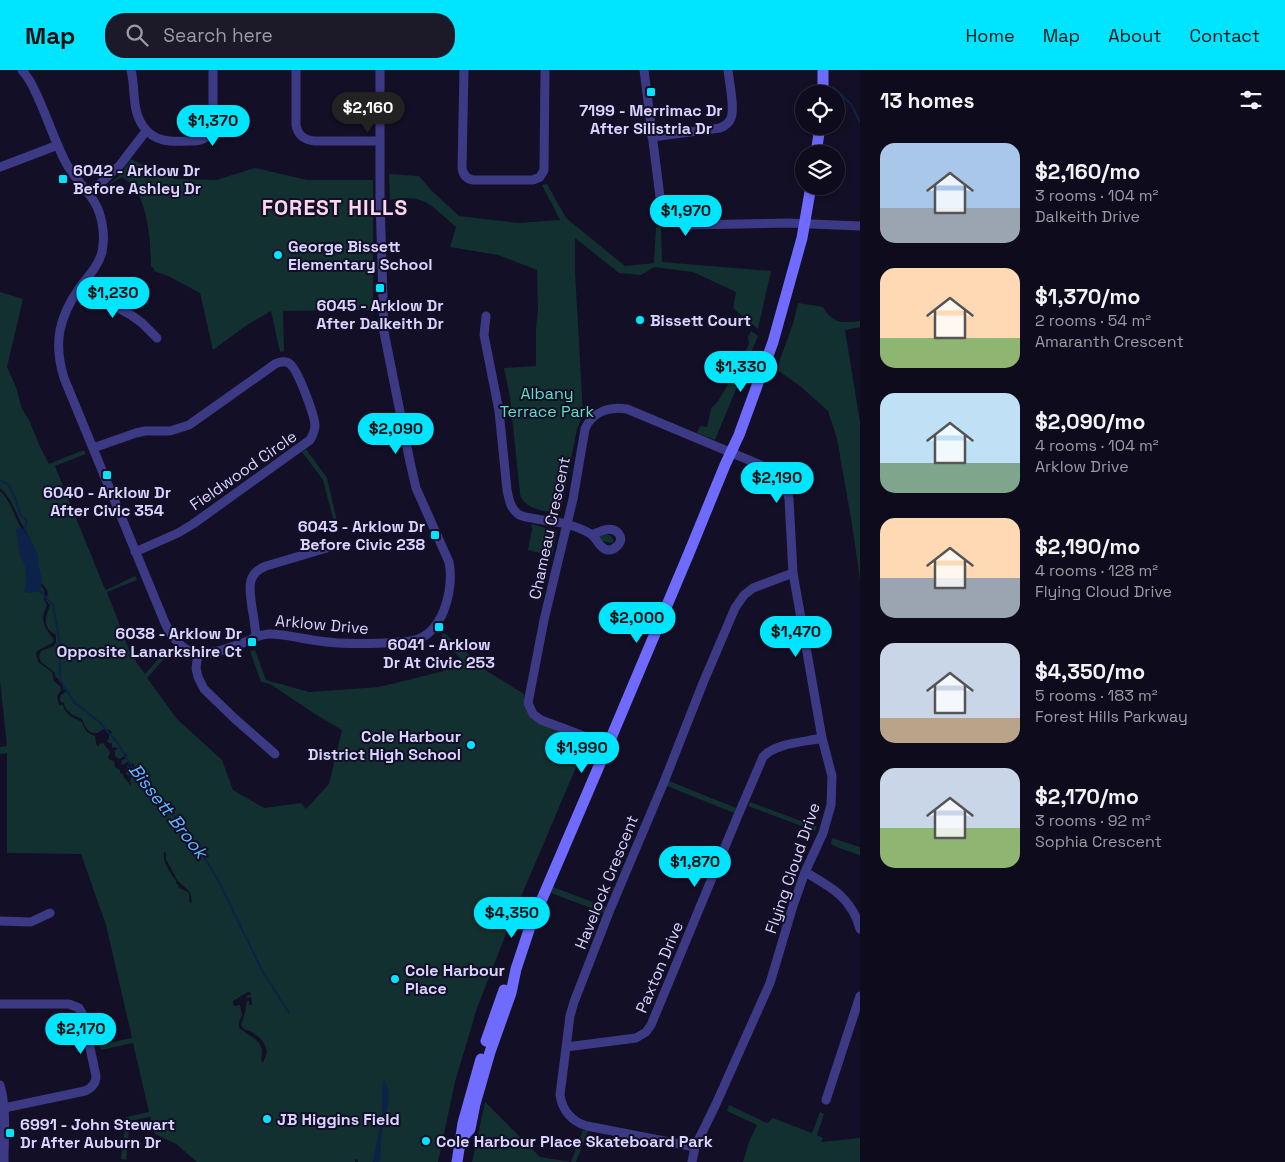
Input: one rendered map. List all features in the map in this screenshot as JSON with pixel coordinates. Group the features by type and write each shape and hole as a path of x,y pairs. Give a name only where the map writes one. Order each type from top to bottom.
{"main road":[{"path":"823,85 824,70"},
{"path":"457,1162 461,1139 470,1129 490,1052 508,1001 530,927 739,434 770,351 805,224 810,195"}],"street":[{"path":"22,70 35,90 67,165 97,206 103,234 102,252 91,274 80,287 65,312 59,330 59,350 64,378 170,634 185,648 198,653 196,668 204,689 275,754"},
{"path":"131,70 139,120 146,131 155,138 166,141 199,140 205,139 209,134 212,127 213,70"},
{"path":"296,70 296,125 301,137 315,141 380,141"},
{"name":"Arklow Drive","path":"198,653 232,647 263,634 280,634 349,645 411,642 424,637 436,626 446,603 451,575 449,562 416,488 384,332 380,198 380,70"},
{"path":"464,70 463,173 473,180 530,181 540,177 544,170 545,70"},
{"path":"644,70 662,203 666,214 676,222 688,225 788,223 860,226"},
{"path":"652,137 720,128 726,125 731,119 732,111 728,70"},
{"path":"89,194 120,165 146,131"},
{"path":"0,167 58,145"},
{"path":"80,287 131,315 157,338"},
{"path":"486,316 484,335 499,412 509,503 520,516 567,524 592,535"},
{"name":"Fieldwood Circle","path":"92,448 136,433 170,431 189,425 275,364 281,362 289,363 294,368 306,394 315,423 314,433 310,440 193,524 178,533 135,552"},
{"name":"Chameau Crescent","path":"608,745 541,720 533,714 528,703 544,620 567,524 585,429 590,420 602,411 615,408 627,409 731,453"},
{"name":"Flying Cloud Drive","path":"692,1162 695,1147 770,983 805,872 823,833 831,805 832,788 832,776 822,738 793,573 789,499 785,485 779,476 770,469 731,453"},
{"path":"256,636 250,588 255,572 266,566 337,546"},
{"name":"Havelock Crescent","path":"695,1147 586,1126 575,1121 564,1108 560,1095 570,1016 609,912 735,608 744,595 752,588 793,573"},
{"name":"Paxton Drive","path":"566,1047 636,1038 647,1031 766,753 774,748 822,738"},
{"path":"805,872 834,889 844,899 853,911 860,929"},
{"path":"0,921 31,922 50,913"},
{"path":"826,1100 860,996"},
{"path":"0,1004 69,1004 79,1008 86,1022 96,1076 92,1086 85,1091 4,1108"},
{"path":"0,1085 4,1108 4,1162"}],"green space":[{"path":"131,159 158,173 174,176 174,179 216,180 255,168 307,180 373,180 373,310 283,311 284,351 280,352 271,311 247,325 213,350 200,293 168,276 154,271 154,268 151,267 146,214 134,187 122,177 108,185 121,174"},
{"name":"Albany Terrace Park","path":"389,174 419,176 459,216 519,223 560,220 542,185 547,184 566,218 625,266 654,263 656,227 661,227 662,262 771,271 758,329 733,308 736,292 693,272 654,267 641,275 619,273 575,238 583,415 577,429 561,510 556,513 530,506 522,499 520,494 510,397 504,368 536,366 537,270 498,255 450,247 456,227 425,202 408,198 390,200"},
{"path":"0,292 23,299 7,367 16,387 22,409 29,420 41,449 49,464 84,450 86,454 55,466 104,587 106,590 135,576 137,580 107,592 131,655 145,674 168,648 171,651 147,678 177,719 222,760 233,790 264,808 301,803 306,809 329,784 342,730 270,684 261,682 250,651 255,650 266,680 309,692 379,687 444,671 462,661 441,636 444,633 487,671 524,694 525,704 537,720 585,742 585,746 515,911 477,1008 455,1082 438,1162 358,1162 355,1159 355,1162 197,1162 176,1144 155,1134 150,1117 130,1121 126,1160 121,1159 126,1117 149,1112 133,1043 101,1050 99,1045 132,1038 106,925 81,854 7,853 7,753 0,754 0,747 7,746 0,681 0,491 5,496 20,526 28,537 12,504 0,488","holes":["39,583 47,589 46,601 50,605 46,625 56,635 54,646 41,651 39,657 41,662 55,673 59,682 64,686 63,689 67,691 61,695 60,700 68,711 82,719 89,731 98,733 107,729 111,731 112,733 109,734 107,741 110,744 112,743 112,748 118,749 115,750 115,756 119,759 127,754 127,758 122,760 121,765 128,761 131,765 133,763 132,770 127,766 126,773 131,777 131,786 123,774 120,773 120,770 115,767 114,761 108,758 110,753 103,743 99,744 99,747 96,744 95,736 84,728 82,722 68,714 63,705 59,705 57,696 61,690 60,686 54,681 52,672 38,662 37,651 54,640 43,620 47,605 44,599 44,590","165,852 166,860 176,878 190,893 191,904 189,893 178,887 165,863","250,992 251,995 246,997 251,997 252,1004 249,1005 249,1001 247,1001 241,1025 244,1029 256,1035 264,1044 267,1052 263,1063 259,1043 239,1028 242,1015 240,1005 233,1005 233,1001"]},
{"path":"798,303 823,307 830,317 838,321 860,321 860,327 845,330 860,422 860,580 837,439 828,411 800,386 779,371 779,362 793,324"},
{"path":"751,331 758,336 715,440 697,433 700,426 707,427 711,409 726,388 749,344 748,337"},
{"path":"306,449 327,478 338,525 335,526 323,480 302,452"},
{"path":"531,524 557,531 552,556 528,550 532,529"},
{"path":"596,535 610,535 614,541 612,543 602,541"},
{"path":"669,781 736,808 734,813 667,786"},
{"path":"750,802 817,827 815,831 748,806"},
{"path":"832,838 860,847 860,855 831,844"},
{"path":"553,887 606,907 604,913 551,893"},
{"path":"485,1102 540,1157 571,1162 472,1162"},
{"path":"729,1105 767,1123 773,1118 812,1133 820,1112 824,1114 817,1135 823,1138 821,1142 860,1138 860,1162 743,1162 757,1125 727,1111"},
{"path":"583,1130 588,1131 576,1162 571,1162"}],"water":[{"path":"16,529 24,530 30,537 38,556 42,580 40,591 24,592 26,582 25,566 20,556"},
{"path":"384,1080 387,1085 388,1103 382,1131 380,1159 379,1162 373,1162 381,1117"}],"waterway":[{"path":"845,98 851,104 860,122"},
{"name":"Bissett Brook","path":"0,480 9,485 20,514 27,521 24,530"},
{"name":"Bissett Brook","path":"40,591 53,605 60,644 60,680 74,702 99,722 117,742 139,779 149,787 173,814 196,844 217,878 263,972 289,1013"}],"place":[{"name":"7199 - Merrimac Dr After Silistria Dr","path":"651,92"},
{"name":"6042 - Arklow Dr Before Ashley Dr","path":"63,179"},
{"name":"George Bissett Elementary School","path":"278,255"},
{"name":"6045 - Arklow Dr After Dalkeith Dr","path":"380,288"},
{"name":"Bissett Court","path":"640,320"},
{"name":"6040 - Arklow Dr After Civic 354","path":"107,475"},
{"name":"6043 - Arklow Dr Before Civic 238","path":"435,535"},
{"name":"6041 - Arklow Dr At Civic 253","path":"439,627"},
{"name":"6038 - Arklow Dr Opposite Lanarkshire Ct","path":"252,642"},
{"name":"Cole Harbour District High School","path":"471,745"},
{"name":"Cole Harbour Place","path":"395,979"},
{"name":"JB Higgins Field","path":"267,1119"},
{"name":"6991 - John Stewart Dr After Auburn Dr","path":"10,1133"},
{"name":"Cole Harbour Place Skateboard Park","path":"426,1141"}],"district":[{"name":"FOREST HILLS","path":"335,208"}]}
